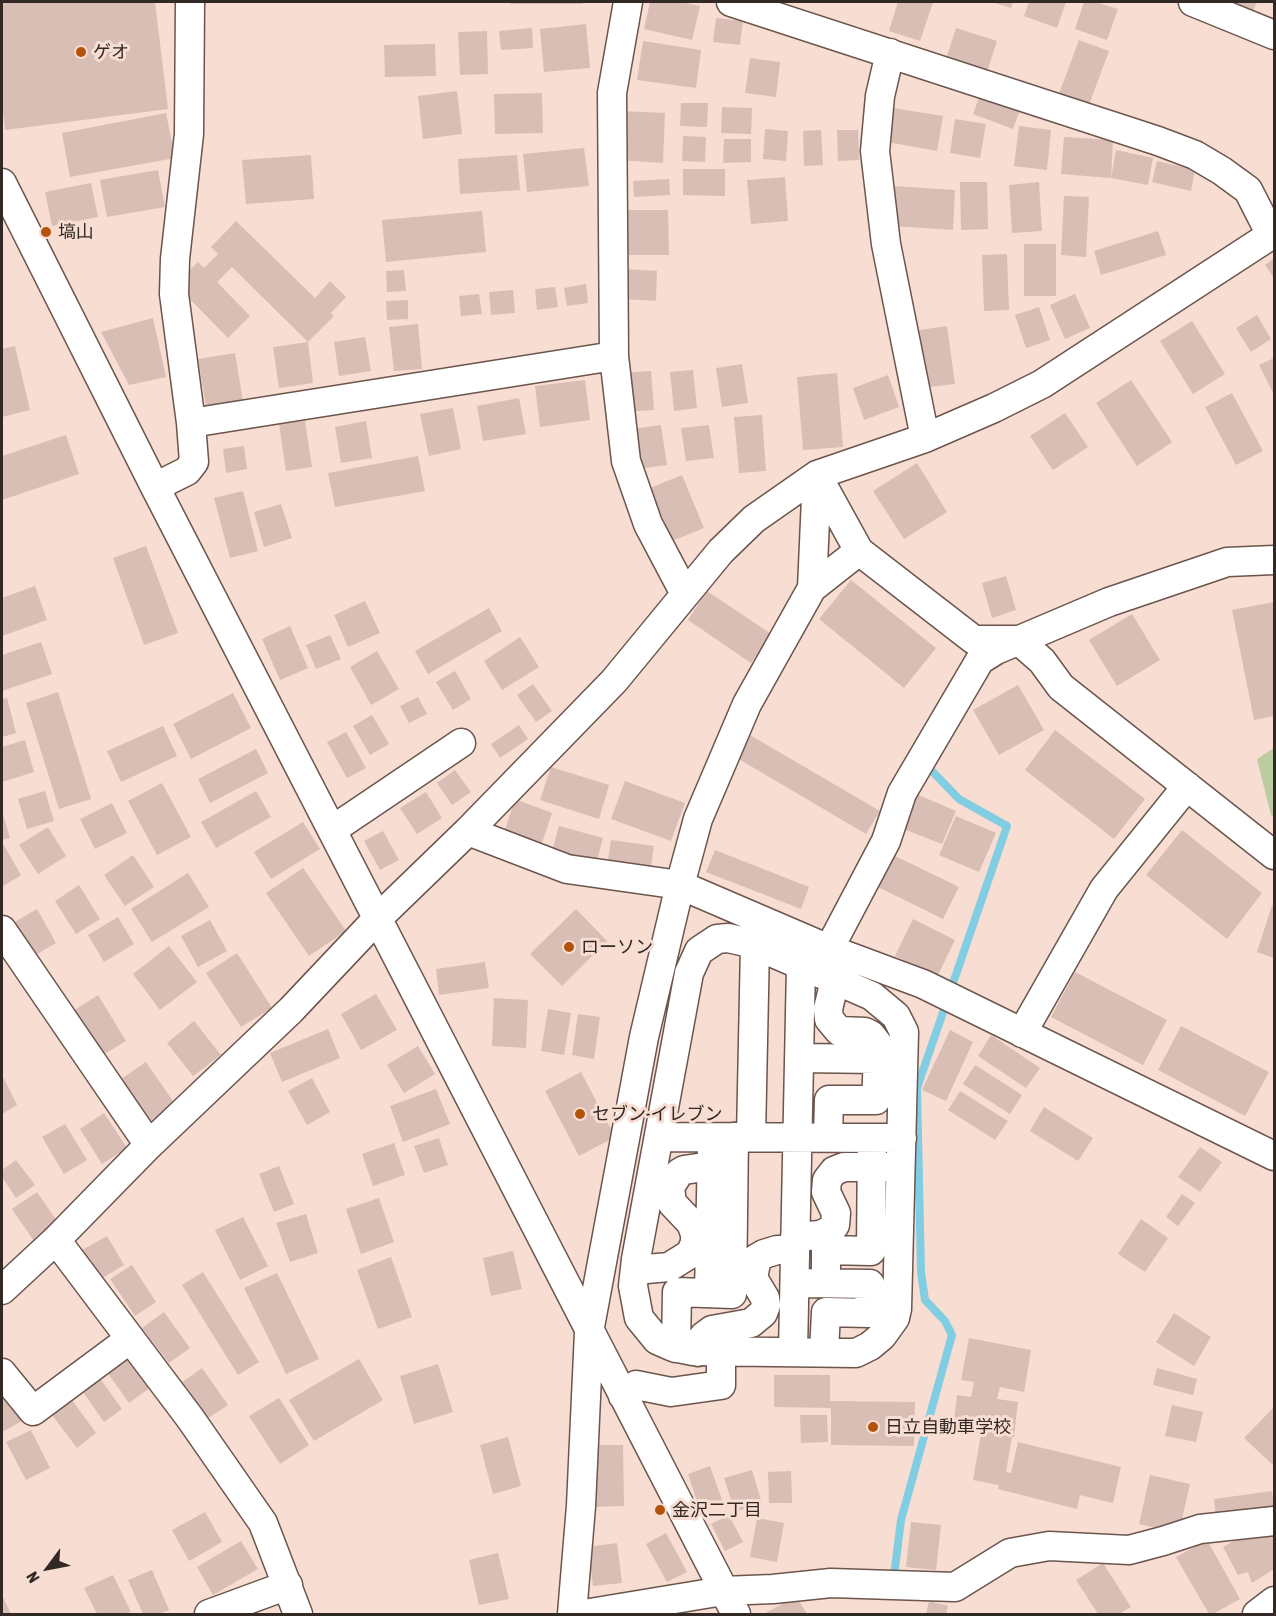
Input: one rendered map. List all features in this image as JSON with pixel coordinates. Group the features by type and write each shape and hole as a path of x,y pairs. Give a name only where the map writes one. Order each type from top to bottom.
{"street":[{"path":"155,487 187,471 194,462 174,294 175,259 189,134 190,2"},
{"path":"628,2 612,93 614,356 626,461 648,524 685,594"},
{"path":"2,1290 56,1240 149,1145 291,1010 377,919 468,831 614,681 721,551 754,519 817,475 925,438 1042,384 1273,234 1248,190 1195,155 890,53 791,11 732,2"},
{"path":"1193,2 1275,35"},
{"path":"890,53 880,96 875,151 886,244 925,438"},
{"path":"2,183 155,487 729,1602"},
{"path":"191,423 614,356"},
{"path":"817,475 859,551 974,640 1018,640 1042,661 1061,687 1275,855"},
{"path":"812,588 817,475"},
{"path":"572,1614 581,1506 589,1332 644,1037 680,885 698,819 747,704 812,588 859,551"},
{"path":"829,949 886,841 902,794 980,660 1018,640 1109,602 1227,562 1275,560"},
{"path":"332,830 461,743"},
{"path":"1022,1033 1104,889 1187,786"},
{"path":"468,831 567,869 680,885 829,949 923,984 1275,1156"},
{"path":"2,930 149,1145"},
{"path":"828,1137 830,1100 876,1100 887,1059 904,1032 896,1016 872,996 755,945 728,938 717,939 699,951 689,973 635,1270 633,1286 639,1318 657,1340 698,1350 856,1353 870,1346 882,1336 895,1318 902,1138 887,1059 878,1044 871,1035 865,1032 839,1031 829,1019 829,1003 835,980"},
{"path":"622,1396 636,1385 671,1392 721,1385 698,1350 677,1292 732,1294 732,1137 755,945"},
{"path":"793,1352 801,965"},
{"path":"799,1058 887,1059"},
{"path":"659,1137 902,1138"},
{"path":"709,1293 711,1166 732,1137"},
{"path":"826,1283 826,1250 871,1251 872,1138"},
{"path":"635,1270 669,1267 686,1258 693,1250 695,1243 691,1223 672,1203 670,1187 678,1173 711,1166"},
{"path":"698,1350 699,1341 712,1330 751,1323 763,1313 766,1305 765,1298 753,1278 757,1258 820,1235 831,1230 835,1225 836,1214 826,1192 827,1180 834,1171 844,1167 901,1168"},
{"path":"871,1223 899,1223"},
{"path":"56,1240 190,1418 263,1523 298,1614"},
{"path":"794,1283 898,1284"},
{"path":"824,1352 825,1312 869,1313 870,1284"},
{"path":"2,1372 33,1410 130,1339"},
{"path":"584,1614 729,1602 773,1589 831,1583 956,1587 1010,1553 1049,1546 1129,1550 1200,1529 1275,1521"},
{"path":"209,1614 288,1586"},
{"path":"1257,1614 1275,1601"}],"green space":[{"path":"1274,748 1274,817 1271,815 1257,759"}],"building":[{"name":"ゲオ","path":"2,2 155,2 168,109 5,130 2,102"},
{"path":"510,2 583,2 583,4 510,4"},
{"path":"650,2 681,2 700,6 692,40 644,29"},
{"path":"898,2 933,2 920,41 889,31"},
{"path":"992,2 1013,2 1011,8"},
{"path":"1029,2 1066,2 1057,28 1024,16"},
{"path":"1084,2 1096,2 1118,9 1107,40 1075,29"},
{"path":"1215,2 1257,2 1251,16"},
{"path":"716,18 743,21 740,45 713,42"},
{"path":"586,24 590,68 544,72 540,29"},
{"path":"532,28 533,48 501,50 499,31"},
{"path":"956,28 997,41 986,75 945,62"},
{"path":"487,31 488,74 460,75 458,32"},
{"path":"1079,40 1109,51 1087,110 1057,99"},
{"path":"643,41 701,50 696,88 637,80"},
{"path":"435,44 436,76 385,77 384,45"},
{"path":"750,58 780,62 776,97 745,93"},
{"path":"457,91 462,134 423,139 418,96"},
{"path":"542,93 543,133 495,134 494,94"},
{"path":"980,95 1020,110 1013,129 973,114"},
{"path":"681,103 708,103 707,127 680,126"},
{"path":"722,107 752,108 751,134 721,133"},
{"path":"893,108 943,116 937,151 887,142"},
{"path":"621,111 665,113 663,163 618,160"},
{"path":"166,113 175,158 70,177 62,133"},
{"path":"955,119 986,124 980,158 950,153"},
{"path":"1019,126 1051,130 1047,170 1014,166"},
{"path":"765,129 788,131 786,161 763,159"},
{"path":"821,130 823,165 804,166 803,131"},
{"path":"837,130 858,130 859,160 838,161"},
{"path":"683,136 706,137 705,162 682,161"},
{"path":"1064,137 1113,140 1111,178 1061,174"},
{"path":"724,139 751,139 751,162 723,163"},
{"path":"584,148 589,186 527,192 523,154"},
{"path":"1116,150 1153,158 1148,185 1111,178"},
{"path":"311,155 314,199 246,204 242,160"},
{"path":"517,155 520,190 460,194 458,159"},
{"path":"1157,161 1195,170 1191,191 1152,182"},
{"path":"683,169 725,169 725,196 683,195"},
{"path":"158,170 165,207 107,217 100,180"},
{"path":"785,177 788,221 751,224 747,180"},
{"path":"669,179 670,195 634,197 633,181"},
{"path":"960,182 987,182 988,229 961,230"},
{"path":"1039,182 1042,231 1012,233 1009,185"},
{"path":"91,183 98,217 52,226 45,192"},
{"path":"894,186 955,190 953,230 892,226"},
{"path":"1064,196 1089,197 1086,257 1061,255"},
{"path":"623,210 668,210 669,255 624,255"},
{"path":"482,211 486,252 386,262 382,220"},
{"path":"236,221 315,298 330,281 346,297 331,313 334,316 308,342 232,267 217,282 250,316 228,338 175,284 198,262 204,268 218,254 211,247"},
{"path":"1158,231 1166,255 1101,275 1094,251"},
{"path":"1024,244 1056,244 1056,296 1024,296"},
{"path":"1007,254 1009,310 984,311 982,255"},
{"path":"1274,258 1274,278 1265,265"},
{"path":"625,269 657,271 656,301 624,299"},
{"path":"404,270 406,291 387,292 386,271"},
{"path":"586,284 588,303 567,306 564,288"},
{"path":"555,287 558,307 537,310 535,289"},
{"path":"513,290 515,313 491,315 489,292"},
{"path":"479,294 482,314 461,316 459,296"},
{"path":"1075,294 1090,328 1065,339 1050,305"},
{"path":"408,300 408,319 387,320 386,301"},
{"path":"1039,307 1050,340 1026,348 1015,315"},
{"path":"1257,315 1271,339 1251,352 1236,328"},
{"path":"153,318 166,377 129,385 101,332"},
{"path":"1192,321 1225,374 1193,394 1160,341"},
{"path":"418,324 422,369 394,371 389,327"},
{"path":"947,326 955,384 920,388 913,331"},
{"path":"365,337 371,371 339,376 334,342"},
{"path":"308,342 313,383 279,388 273,347"},
{"path":"15,346 30,410 2,417 2,349"},
{"path":"235,353 243,401 206,407 198,359"},
{"path":"1274,358 1274,395 1259,365"},
{"path":"742,364 748,403 722,407 716,368"},
{"path":"693,370 697,408 674,411 670,372"},
{"path":"651,371 654,410 626,412 623,373"},
{"path":"837,373 843,447 803,450 797,377"},
{"path":"888,375 899,407 864,420 853,388"},
{"path":"585,380 590,420 540,427 535,386"},
{"path":"1131,380 1172,442 1137,466 1096,403"},
{"path":"1232,393 1263,451 1236,465 1205,407"},
{"path":"519,398 526,434 483,441 477,406"},
{"path":"453,408 461,449 429,456 420,414"},
{"path":"1065,413 1088,447 1053,470 1030,436"},
{"path":"762,415 766,471 739,473 734,417"},
{"path":"305,421 312,467 286,471 279,424"},
{"path":"366,421 372,458 341,463 335,427"},
{"path":"661,425 667,465 638,469 632,429"},
{"path":"709,425 714,458 686,461 681,428"},
{"path":"66,435 79,474 2,500 2,456"},
{"path":"244,446 247,469 226,473 223,449"},
{"path":"418,456 425,491 335,507 328,473"},
{"path":"917,463 947,512 904,539 873,491"},
{"path":"682,475 704,528 672,541 650,488"},
{"path":"243,491 258,551 230,558 214,498"},
{"path":"281,504 292,538 264,547 254,512"},
{"path":"146,546 178,633 144,645 113,558"},
{"path":"1006,576 1016,610 992,618 982,583"},
{"path":"851,580 936,648 904,688 819,619"},
{"path":"35,586 47,620 2,636 2,598"},
{"path":"707,591 771,634 751,663 688,620"},
{"path":"365,601 380,633 348,647 334,615"},
{"path":"1274,602 1274,716 1254,720 1232,610"},
{"path":"489,608 502,631 428,674 415,651"},
{"path":"1132,614 1160,660 1117,686 1089,640"},
{"path":"290,626 308,668 280,680 262,639"},
{"path":"330,635 341,659 316,669 306,645"},
{"path":"520,637 539,667 502,690 484,661"},
{"path":"41,642 52,674 2,691 2,655"},
{"path":"377,651 399,689 371,705 350,667"},
{"path":"455,671 471,699 453,710 436,682"},
{"path":"533,684 552,711 536,722 517,695"},
{"path":"1018,685 1044,730 999,755 973,710"},
{"path":"58,692 91,799 59,809 26,703"},
{"path":"233,693 251,728 191,759 173,724"},
{"path":"418,697 427,714 409,723 400,706"},
{"path":"7,698 16,733 2,737 2,699"},
{"path":"372,715 389,744 370,755 353,726"},
{"path":"519,725 528,739 500,758 491,744"},
{"path":"163,726 177,756 121,782 107,751"},
{"path":"1055,730 1145,799 1114,839 1025,770"},
{"path":"346,732 366,768 347,778 327,742"},
{"path":"750,735 880,811 866,834 737,758"},
{"path":"25,740 34,772 2,782 2,747"},
{"path":"256,749 268,773 210,803 198,779"},
{"path":"551,767 609,785 599,819 540,800"},
{"path":"455,770 471,792 452,805 437,783"},
{"path":"625,781 685,803 671,841 611,819"},
{"path":"162,783 191,837 157,855 128,801"},
{"path":"45,791 54,821 27,829 18,799"},
{"path":"256,791 271,817 216,848 201,822"},
{"path":"426,792 442,818 417,834 400,808"},
{"path":"916,794 956,811 942,844 901,828"},
{"path":"515,799 552,813 541,846 504,833"},
{"path":"112,803 127,833 95,849 80,819"},
{"path":"2,811 10,838 2,840"},
{"path":"956,816 996,833 979,872 939,855"},
{"path":"303,822 320,849 271,879 254,852"},
{"path":"559,826 603,838 596,864 552,851"},
{"path":"48,827 66,856 38,874 19,845"},
{"path":"1182,830 1262,893 1227,939 1146,875"},
{"path":"383,831 399,860 380,870 364,841"},
{"path":"611,840 654,846 650,873 607,867"},
{"path":"2,842 21,875 2,887"},
{"path":"715,850 809,887 801,909 706,872"},
{"path":"885,851 959,887 943,919 870,883"},
{"path":"133,855 154,887 125,906 104,875"},
{"path":"303,868 346,931 309,956 266,893"},
{"path":"188,873 209,907 152,942 131,909"},
{"path":"79,885 100,919 76,934 55,901"},
{"path":"1272,905 1274,906 1274,958 1257,952"},
{"path":"37,909 56,943 32,957 13,923"},
{"name":"ローソン","path":"576,909 607,941 562,986 530,954"},
{"path":"118,917 134,944 104,962 88,935"},
{"path":"913,919 955,940 937,977 895,956"},
{"path":"210,920 227,951 198,967 181,936"},
{"path":"169,946 197,982 160,1010 133,974"},
{"path":"237,953 272,1008 241,1027 206,973"},
{"path":"485,962 489,988 439,995 436,969"},
{"path":"1075,972 1167,1020 1143,1065 1051,1017"},
{"path":"376,994 397,1030 361,1050 341,1014"},
{"path":"98,995 126,1041 98,1058 70,1013"},
{"path":"494,998 528,1000 526,1048 492,1046"},
{"path":"548,1009 571,1013 564,1055 541,1051"},
{"path":"578,1014 600,1017 594,1059 572,1055"},
{"path":"194,1021 221,1055 193,1076 167,1043"},
{"path":"1181,1026 1269,1072 1245,1116 1158,1070"},
{"path":"328,1029 340,1058 282,1082 270,1053"},
{"path":"950,1030 973,1042 946,1101 922,1090"},
{"path":"991,1035 1040,1068 1026,1088 978,1056"},
{"path":"418,1046 435,1074 404,1093 387,1065"},
{"path":"146,1062 175,1104 145,1125 115,1083"},
{"path":"975,1065 1022,1095 1010,1114 963,1084"},
{"name":"セブン-イレブン","path":"581,1072 615,1137 579,1156 545,1091"},
{"path":"2,1075 17,1105 2,1114"},
{"path":"312,1078 330,1112 307,1125 288,1091"},
{"path":"436,1089 450,1124 403,1142 390,1106"},
{"path":"960,1091 1008,1121 995,1140 948,1110"},
{"path":"1044,1107 1093,1138 1078,1161 1030,1131"},
{"path":"104,1113 127,1148 102,1164 80,1129"},
{"path":"65,1124 87,1160 64,1174 42,1137"},
{"path":"439,1138 448,1165 424,1173 414,1146"},
{"path":"394,1143 405,1175 373,1186 362,1154"},
{"path":"1200,1147 1222,1162 1200,1192 1178,1177"},
{"path":"16,1160 35,1185 16,1198 2,1177 2,1170"},
{"path":"279,1166 294,1204 274,1212 259,1174"},
{"path":"37,1192 59,1224 34,1241 12,1209"},
{"path":"1182,1194 1195,1203 1178,1226 1166,1217"},
{"path":"379,1198 394,1242 361,1254 346,1209"},
{"path":"306,1214 318,1253 290,1262 276,1223"},
{"path":"243,1217 268,1266 240,1280 215,1230"},
{"path":"1141,1219 1168,1238 1145,1272 1118,1254"},
{"path":"107,1236 124,1265 99,1280 82,1250"},
{"path":"513,1251 522,1289 491,1296 483,1258"},
{"path":"391,1257 412,1317 378,1329 357,1270"},
{"path":"132,1265 156,1302 135,1316 110,1279"},
{"path":"203,1272 259,1362 238,1375 182,1285"},
{"path":"277,1273 319,1359 286,1374 244,1288"},
{"path":"164,1312 190,1348 169,1363 142,1328"},
{"path":"1174,1313 1211,1337 1194,1366 1156,1342"},
{"path":"969,1338 1031,1350 1024,1392 1000,1387 997,1399 1018,1402 1014,1437 1012,1437 1006,1472 1011,1473 1018,1442 1121,1467 1113,1503 1080,1495 1077,1509 998,1489 999,1485 973,1480 981,1434 953,1430 957,1395 971,1397 974,1382 961,1380"},
{"path":"127,1353 151,1387 129,1403 105,1369"},
{"path":"359,1359 383,1400 314,1441 289,1400"},
{"path":"438,1364 453,1412 414,1424 400,1376"},
{"path":"202,1368 228,1405 207,1419 181,1383"},
{"path":"1157,1368 1197,1379 1193,1395 1153,1385"},
{"path":"96,1373 122,1409 104,1422 78,1385"},
{"name":"日立自動車学校","path":"774,1375 830,1375 830,1401 915,1402 914,1446 831,1445 831,1408 774,1407"},
{"path":"2,1390 24,1420 2,1432"},
{"path":"69,1396 96,1433 77,1448 49,1411"},
{"path":"279,1398 309,1445 280,1464 249,1416"},
{"path":"1172,1405 1203,1412 1196,1442 1165,1436"},
{"path":"1273,1408 1274,1410 1274,1466 1244,1438"},
{"path":"800,1415 827,1415 828,1442 801,1443"},
{"path":"31,1430 50,1468 26,1480 6,1442"},
{"path":"508,1437 521,1486 493,1494 480,1445"},
{"path":"587,1445 623,1445 624,1506 588,1507"},
{"path":"710,1466 722,1500 699,1508 688,1474"},
{"path":"752,1470 762,1503 735,1512 724,1478"},
{"path":"791,1471 792,1503 769,1503 768,1472"},
{"path":"1150,1475 1190,1484 1179,1533 1139,1524"},
{"path":"1272,1491 1274,1509 1216,1517 1214,1499"},
{"path":"205,1512 222,1542 189,1561 172,1530"},
{"path":"729,1515 743,1542 725,1551 711,1524"},
{"path":"757,1518 784,1523 777,1562 750,1557"},
{"path":"911,1522 941,1525 936,1570 906,1567"},
{"path":"1266,1522 1274,1536 1274,1569 1252,1583 1248,1572 1238,1575 1223,1547"},
{"path":"666,1533 687,1572 667,1582 646,1544"},
{"path":"1207,1540 1240,1599 1213,1614 1209,1614 1176,1557"},
{"path":"241,1541 258,1569 213,1595 197,1567"},
{"path":"617,1543 622,1583 593,1586 588,1547"},
{"path":"498,1553 509,1599 479,1605 469,1560"},
{"path":"1103,1563 1131,1607 1119,1614 1098,1614 1076,1580"},
{"path":"152,1570 169,1610 159,1614 143,1614 128,1580"},
{"path":"113,1575 131,1612 97,1614 84,1588"},
{"path":"2,1595 11,1614 2,1614"},
{"path":"796,1596 807,1614 764,1614"},
{"path":"929,1601 948,1606 946,1614 926,1614"}],"waterway":[{"path":"895,1568 901,1520 952,1335 945,1321 925,1300 921,1272 917,1088 1007,826 959,799 931,770"}],"place":[{"name":"ゲオ","path":"81,52"},
{"name":"塙山","path":"46,232"},
{"name":"ローソン","path":"569,947"},
{"name":"セブン-イレブン","path":"580,1114"},
{"name":"日立自動車学校","path":"873,1427"},
{"name":"金沢二丁目","path":"660,1510"}]}
